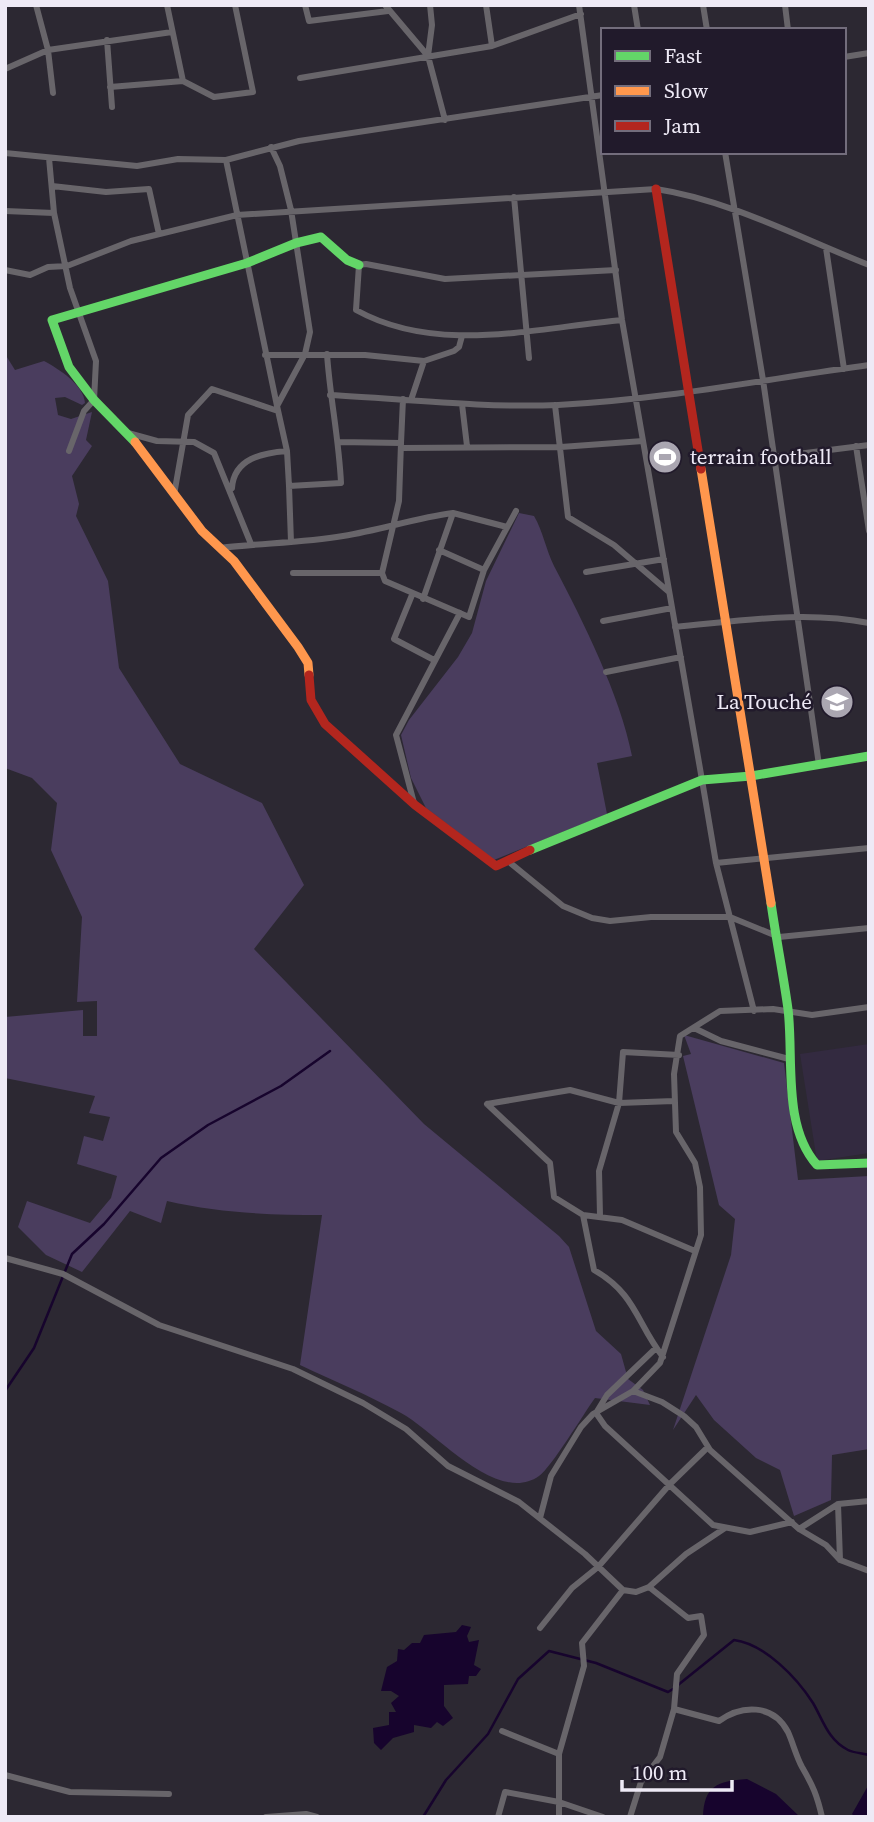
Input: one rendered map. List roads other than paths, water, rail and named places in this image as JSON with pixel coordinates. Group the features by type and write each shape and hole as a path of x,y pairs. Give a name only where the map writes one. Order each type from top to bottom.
{"street":[{"path":"36,5 48,50 53,93"},
{"path":"167,5 183,81"},
{"path":"110,87 183,81 214,97 253,92 235,5"},
{"path":"305,5 309,21 386,8 428,56"},
{"path":"430,5 432,25 428,56 445,120"},
{"path":"486,5 492,46"},
{"path":"579,5 622,320 716,863 754,1011"},
{"path":"634,5 638,28"},
{"path":"703,5 707,28"},
{"path":"785,5 788,28"},
{"path":"300,78 492,46 581,14"},
{"path":"5,69 48,50 172,32"},
{"path":"107,40 112,107"},
{"path":"846,57 869,53"},
{"path":"5,153 136,166 178,159 226,160 271,147 601,95"},
{"path":"271,147 280,166 291,210 310,332 305,354 278,409"},
{"path":"726,154 763,380 819,765"},
{"path":"49,158 54,212 76,311 93,349 94,400 84,411 69,450"},
{"path":"226,160 287,451 291,541"},
{"path":"52,186 106,192 149,189 159,234"},
{"path":"656,189 788,1011 789,1059 801,1143 807,1158 817,1165 827,1167 869,1163"},
{"path":"5,270 30,275 48,267 67,266 108,248 237,215 656,189 678,192 735,211 869,265"},
{"path":"514,197 528,358"},
{"path":"5,211 54,212"},
{"path":"616,270 445,279 374,264 359,265 347,260 321,237 296,243 247,263 52,320 69,366 94,400 128,433 174,495 248,580 307,663 311,700 318,715 415,805 496,866 570,832 702,780 751,776 869,756"},
{"path":"826,248 844,369"},
{"path":"359,265 356,310 390,326 462,336 622,320"},
{"path":"265,355 327,354 424,361 454,351 459,347 462,336"},
{"path":"289,486 341,483 340,442 330,395 327,354"},
{"path":"424,361 407,400 401,446 399,501 382,573 385,581 412,595 469,617 484,570 516,511"},
{"path":"330,395 462,404 555,405 636,400 869,365"},
{"path":"174,495 188,415 212,389 278,409"},
{"path":"462,404 467,446"},
{"path":"555,405 570,520 614,545 670,593"},
{"path":"128,433 158,441 203,444 215,453 232,489 251,544"},
{"path":"340,442 401,446 561,447 643,441"},
{"path":"774,457 869,445"},
{"path":"856,446 869,531"},
{"path":"232,489 235,473 251,458 287,451"},
{"path":"220,548 323,540 394,527 414,518 453,513 507,527"},
{"path":"423,599 453,513"},
{"path":"439,551 484,570"},
{"path":"586,572 664,559"},
{"path":"293,573 382,573"},
{"path":"412,595 394,639 434,660"},
{"path":"603,621 672,608"},
{"path":"415,805 396,735 460,613"},
{"path":"676,627 797,616 827,616 869,623"},
{"path":"606,672 681,657"},
{"path":"716,863 869,848"},
{"path":"508,861 563,906 592,918 610,921 650,917 730,917 776,936 869,928"},
{"path":"540,1518 547,1485 581,1427 596,1413 633,1391 663,1357 701,1234 700,1187 695,1163 676,1132 674,1074 680,1036 720,1011 825,1014 869,1007"},
{"path":"694,1028 721,1041 789,1059"},
{"path":"600,1216 599,1171 619,1103 623,1052 679,1055"},
{"path":"674,1101 619,1103 570,1090 487,1104 551,1163 554,1197 583,1214 640,1227 695,1251"},
{"path":"583,1214 594,1270 606,1276 625,1293 663,1357"},
{"path":"5,1258 63,1273 159,1325 293,1369 328,1385 407,1429 449,1466 519,1502 622,1590 636,1592 649,1587 686,1554 725,1528"},
{"path":"596,1413 607,1395 656,1348"},
{"path":"633,1391 672,1407 696,1427 708,1447 799,1529 826,1545 840,1560 869,1571"},
{"path":"596,1413 617,1438 713,1525 750,1532 792,1522"},
{"path":"540,1628 572,1588 598,1567 670,1484 708,1447"},
{"path":"799,1529 838,1504 869,1501"},
{"path":"838,1504 840,1560"},
{"path":"630,1817 640,1782 660,1757 674,1709 677,1674 704,1639 701,1616 688,1618 649,1587"},
{"path":"559,1817 559,1754 584,1666 582,1643 622,1590"},
{"path":"674,1709 719,1721 730,1713 756,1707 775,1717 787,1729 802,1766 816,1787 822,1817"},
{"path":"502,1731 559,1754"},
{"path":"5,1775 70,1792 169,1794"},
{"path":"498,1817 505,1792 559,1802 603,1817"},
{"path":"266,1817 317,1817"}],"waterway":[{"path":"5,1391 34,1348 72,1254 104,1224 161,1158 208,1125 281,1086 330,1051"},
{"path":"678,1685 734,1640 746,1643 768,1655 789,1673 813,1703 827,1729 841,1746 869,1755"},
{"path":"423,1817 446,1780 488,1734 518,1679 549,1651 596,1663 668,1692 673,1689"}],"place":[{"name":"terrain football","path":"665,457"},
{"name":"La Touché","path":"837,702"}]}
